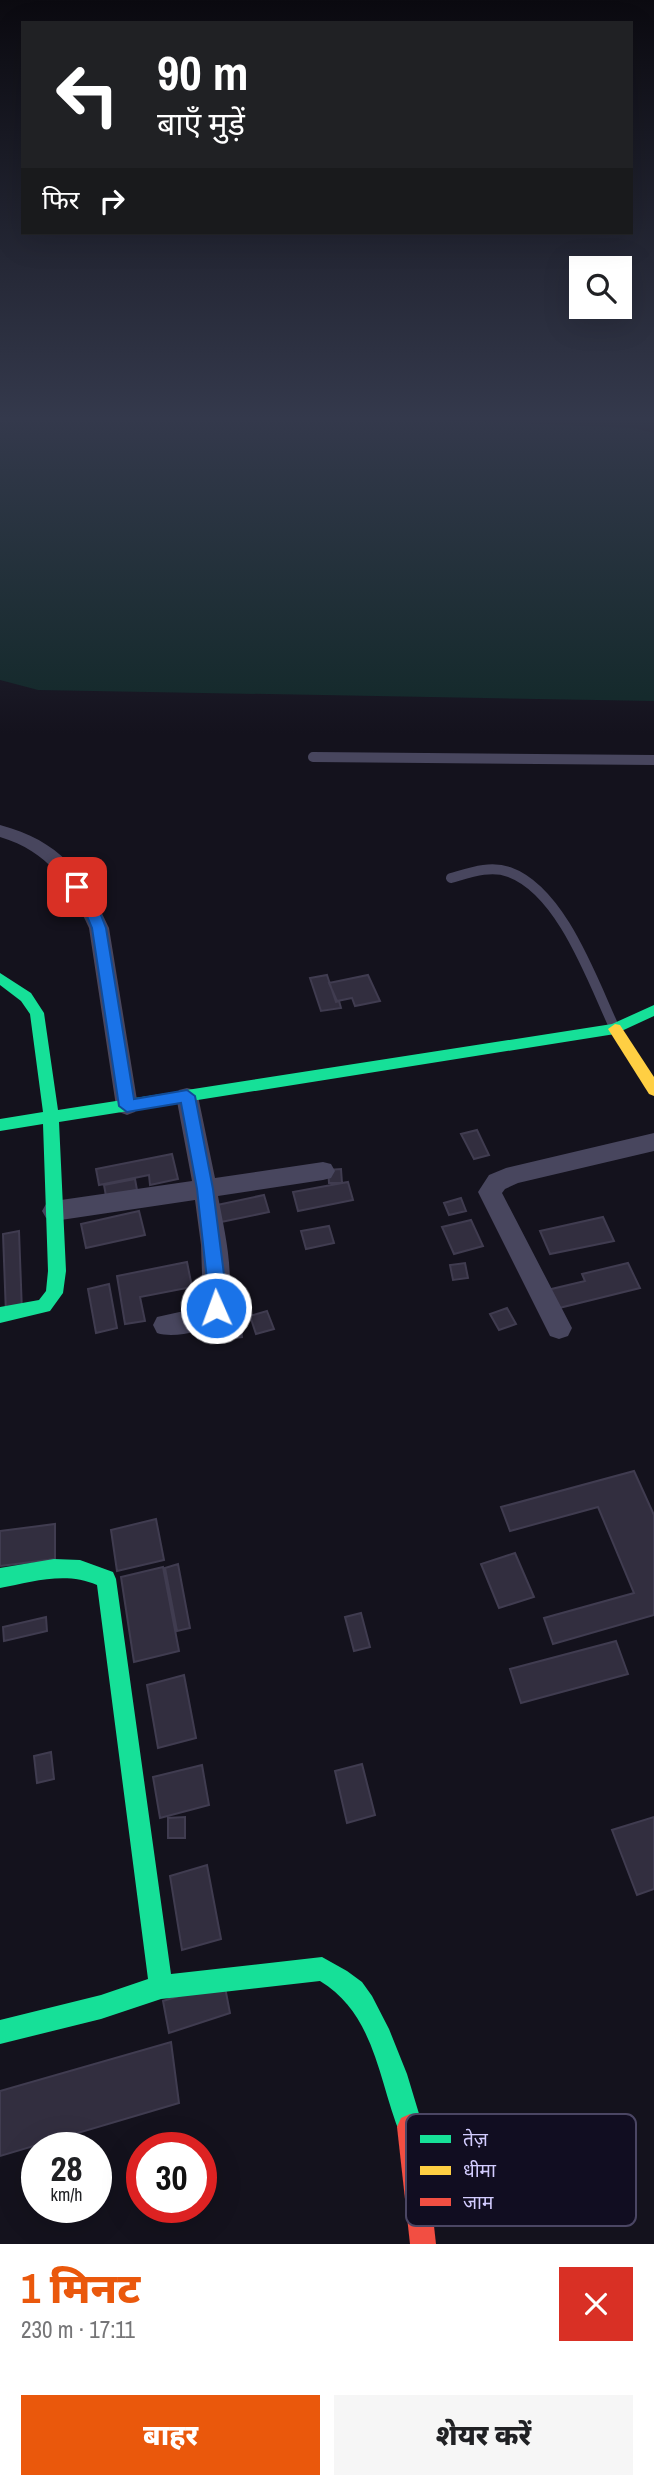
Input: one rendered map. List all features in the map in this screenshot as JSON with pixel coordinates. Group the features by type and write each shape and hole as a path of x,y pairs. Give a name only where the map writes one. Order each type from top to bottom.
{"street":[{"path":"0,831 32,842 47,852 89,903 99,928 127,1106"},
{"path":"0,978 26,997 37,1013 51,1117 57,1271 54,1293 44,1306 0,1315"},
{"path":"0,1125 615,1029 654,1010"},
{"path":"615,1029 654,1090"},
{"path":"166,1325 212,1316 218,1298 205,1189 187,1096"},
{"path":"559,1328 490,1192 497,1182 514,1175 654,1142"},
{"path":"54,1211 323,1171"},
{"path":"0,1578 75,1567 94,1570 106,1579 162,1987"},
{"path":"0,2032 101,2007 162,1987 322,1969 354,1993 367,2013 406,2114"},
{"path":"420,2226 423,2244"}],"lane":[{"path":"313,757 654,760"},
{"path":"451,878 494,870 509,871 533,884 558,914 615,1029"}],"green space":[{"path":"0,525 654,525 654,701 38,690 0,680"}],"building":[{"path":"327,975 336,1002 339,1001 341,1008 321,1011 310,978"},
{"path":"368,975 380,1001 355,1006 352,998 337,1001 329,983"},
{"path":"477,1130 489,1155 474,1159 461,1134"},
{"path":"172,1154 178,1179 150,1185 149,1175 99,1185 96,1169"},
{"path":"341,1169 342,1183 329,1183 328,1170"},
{"path":"135,1179 137,1190 106,1196 104,1185"},
{"path":"348,1182 353,1200 298,1211 293,1192"},
{"path":"264,1195 269,1212 221,1222 217,1205"},
{"path":"461,1198 466,1211 449,1215 444,1203"},
{"path":"139,1211 145,1235 86,1248 81,1224"},
{"path":"603,1217 614,1241 550,1254 540,1231"},
{"path":"471,1220 483,1246 454,1254 442,1227"},
{"path":"329,1226 334,1243 306,1249 301,1231"},
{"path":"19,1231 22,1312 6,1314 3,1234"},
{"path":"187,1262 192,1287 140,1297 145,1321 125,1324 117,1276"},
{"path":"465,1263 468,1278 453,1280 450,1265"},
{"path":"628,1263 640,1288 551,1310 543,1291 585,1281 582,1274"},
{"path":"109,1284 117,1328 96,1333 88,1289"},
{"path":"237,1294 242,1337 223,1339 218,1296"},
{"path":"507,1308 516,1324 499,1330 490,1314"},
{"path":"267,1311 274,1329 256,1334 250,1316"},
{"path":"634,1471 654,1515 654,1615 553,1644 544,1618 634,1593 598,1507 510,1531 501,1507"},
{"path":"156,1519 164,1560 117,1571 111,1530"},
{"path":"55,1524 55,1559 0,1566 0,1531"},
{"path":"515,1553 534,1597 499,1608 481,1564"},
{"path":"178,1564 190,1628 177,1631 165,1568"},
{"path":"163,1567 179,1651 134,1662 121,1577"},
{"path":"361,1613 370,1647 354,1651 345,1617"},
{"path":"46,1617 47,1631 4,1641 3,1627"},
{"path":"616,1641 628,1674 521,1703 510,1669"},
{"path":"184,1675 196,1738 158,1748 147,1685"},
{"path":"51,1752 54,1779 37,1783 34,1756"},
{"path":"362,1764 375,1815 347,1823 335,1771"},
{"path":"202,1765 209,1805 160,1818 153,1777"},
{"path":"185,1817 185,1838 168,1838 168,1818"},
{"path":"654,1817 654,1889 637,1895 612,1830"},
{"path":"207,1865 221,1939 182,1950 170,1876"},
{"path":"224,1982 230,2013 169,2033 163,2001"},
{"path":"171,2042 179,2103 81,2132 21,2132 21,2150 0,2156 0,2091"}],"traffic: fast":[{"path":"0,978 26,997 37,1013 51,1117 57,1271 54,1293 44,1306 0,1315"},
{"path":"0,1125 615,1029 654,1010"},
{"path":"0,1578 67,1569 93,1573 106,1579 161,1987 101,2007 0,2032"},
{"path":"161,1987 322,1969 350,1988 363,2004 395,2074 406,2114"}],"traffic: slow":[{"path":"615,1029 654,1090"}],"traffic: jam":[{"path":"421,2226 423,2244"}],"route":[{"path":"77,887 89,903 99,928 127,1106 187,1096 205,1189 218,1298 216,1308"}]}
